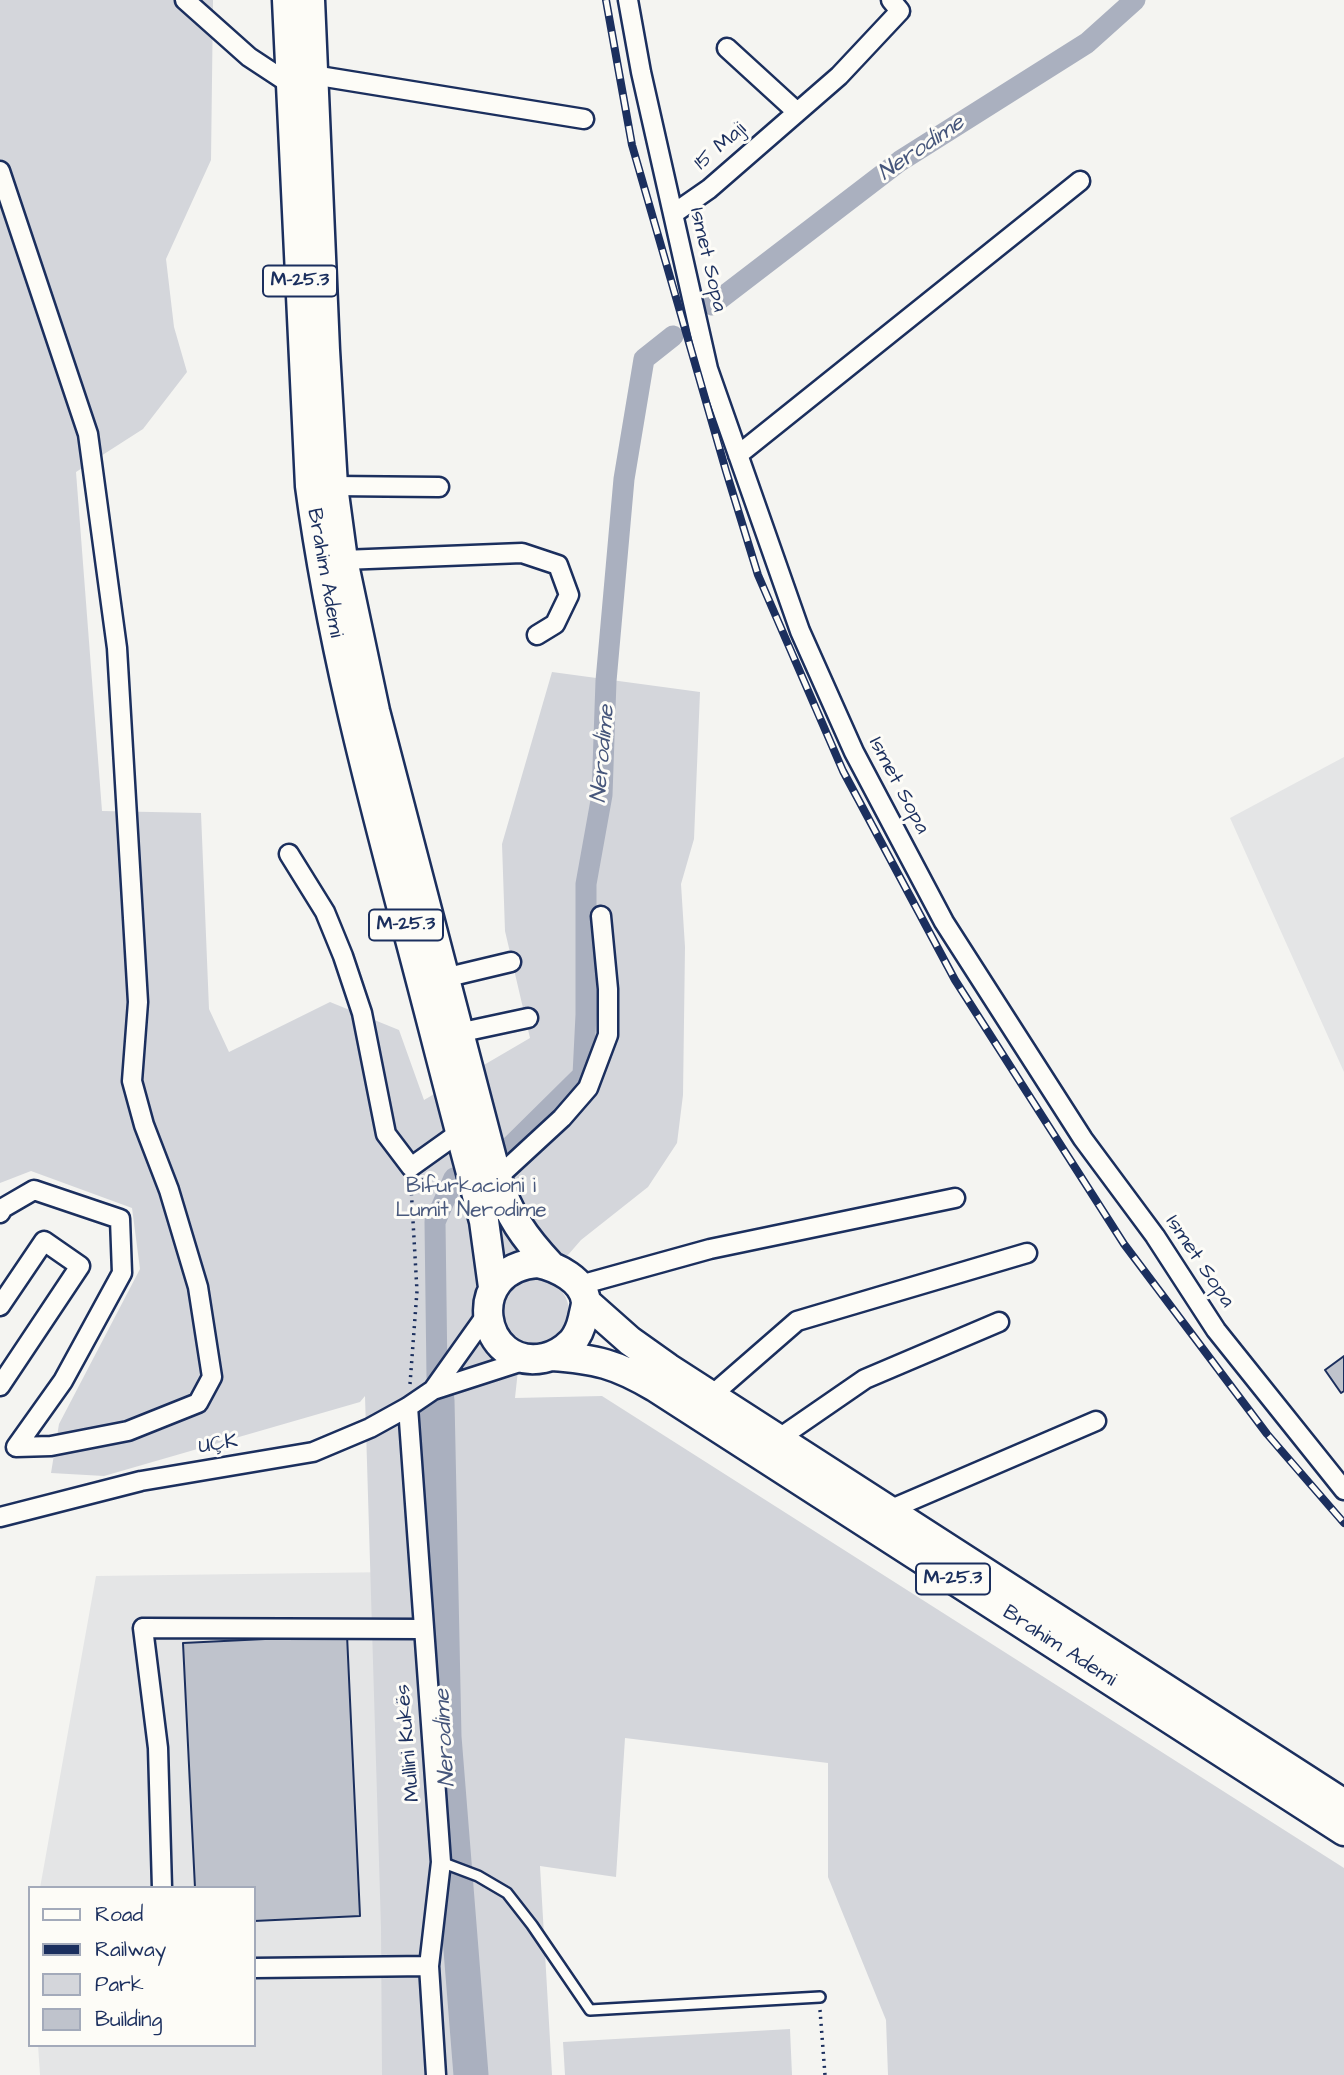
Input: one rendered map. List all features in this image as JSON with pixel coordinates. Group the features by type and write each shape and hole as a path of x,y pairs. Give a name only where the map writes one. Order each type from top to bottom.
{"main road":[{"name":"Brahim Ademi","path":"287,0 301,80 333,486 343,561 374,711 497,1178 513,1219 525,1238 551,1266 583,1293 630,1341 1344,1804"},
{"name":"Brahim Ademi","path":"310,0 301,80 310,486 321,568 363,762 484,1221 494,1336 509,1352 540,1358 586,1358 611,1364 646,1382 1344,1831"},
{"path":"490,1301 502,1277 512,1269 525,1264 551,1266"},
{"path":"540,1358 560,1352 577,1335 583,1293"}],"street":[{"path":"185,0 249,57 301,80 584,119"},
{"name":"Ismet Sopa","path":"628,0 641,72 708,369 800,631 854,752 944,922 1083,1139 1154,1236 1216,1330 1344,1490"},
{"name":"15 Maji","path":"673,215 709,189 838,76 900,11 891,0"},
{"path":"727,48 797,112"},
{"path":"0,171 88,434 117,648 138,1002 132,1081 198,1287 212,1377 198,1403 128,1431 51,1446 16,1447 63,1381 122,1273 120,1219 34,1190 2,1208 0,1213"},
{"path":"738,455 1080,181"},
{"path":"333,486 439,486"},
{"name":"Brahim Ademi","path":"343,561 522,553 558,565 569,595 555,624 537,635"},
{"path":"289,854 325,912 344,956 362,1013 386,1134 411,1167 460,1132"},
{"path":"497,1178 562,1118 588,1088 608,1035 608,989 601,916"},
{"path":"444,978 511,962"},
{"path":"458,1033 528,1018"},
{"path":"583,1293 710,1249 955,1198"},
{"path":"0,1306 44,1241 80,1266 0,1386"},
{"path":"712,1395 797,1321 1027,1253"},
{"name":"UÇK","path":"433,1390 490,1301"},
{"path":"778,1439 864,1379 999,1322"},
{"name":"UÇK","path":"0,1517 141,1481 313,1452 370,1428 433,1390 540,1358"},
{"name":"Mullini Kukës","path":"408,1407 442,1863 429,1966 436,2075"},
{"path":"889,1510 1096,1421"},
{"path":"162,1886 158,1748 143,1628 423,1629"},
{"path":"256,1968 429,1966"}],"lane":[{"path":"442,1863 478,1876 507,1894 532,1924 590,2010 820,1997"}],"path":[{"path":"408,1407 417,1291 411,1167"},
{"path":"820,1997 825,2075"}],"shaded area":[{"path":"1344,757 1344,1072 1230,818"},
{"path":"393,1572 406,2075 40,2075 38,2047 256,2047 256,1886 40,1886 96,1576"}],"green space":[{"name":"Bifurkacioni i Lumit Nerodime","path":"0,0 213,0 211,160 166,259 174,327 187,372 143,429 76,472 102,811 201,813 209,1009 229,1052 330,1002 399,1030 424,1100 530,1038 505,931 502,844 552,672 700,692 694,839 681,884 685,947 683,1095 677,1143 648,1187 581,1240 547,1279 560,1288 567,1300 567,1323 560,1333 550,1340 521,1342 515,1398 602,1396 1344,1868 1344,2075 888,2075 886,2020 828,1877 828,1763 625,1738 616,1877 540,1866 552,2075 382,2075 381,1928 365,1396 360,1402 104,1476 51,1473 59,1424 140,1269 132,1208 31,1171 0,1183"},
{"path":"790,2029 792,2075 565,2075 563,2042"}],"building":[{"path":"1344,1356 1344,1391 1341,1393 1325,1370"},
{"path":"347,1635 360,1916 256,1921 256,1886 195,1886 183,1643"}],"waterway":[{"name":"Nerodime","path":"712,305 900,161 1087,43 1135,0"},
{"name":"Nerodime","path":"504,1153 583,1075 586,884 602,795 606,681 624,479 644,359 673,336"},
{"name":"Nerodime","path":"437,1377 435,1222 454,1178"},
{"name":"Nerodime","path":"437,1400 444,1737 471,2075"}],"railway":[{"path":"606,0 632,145 726,471 758,575 843,771 955,980 1124,1244 1267,1434 1344,1523"}]}
